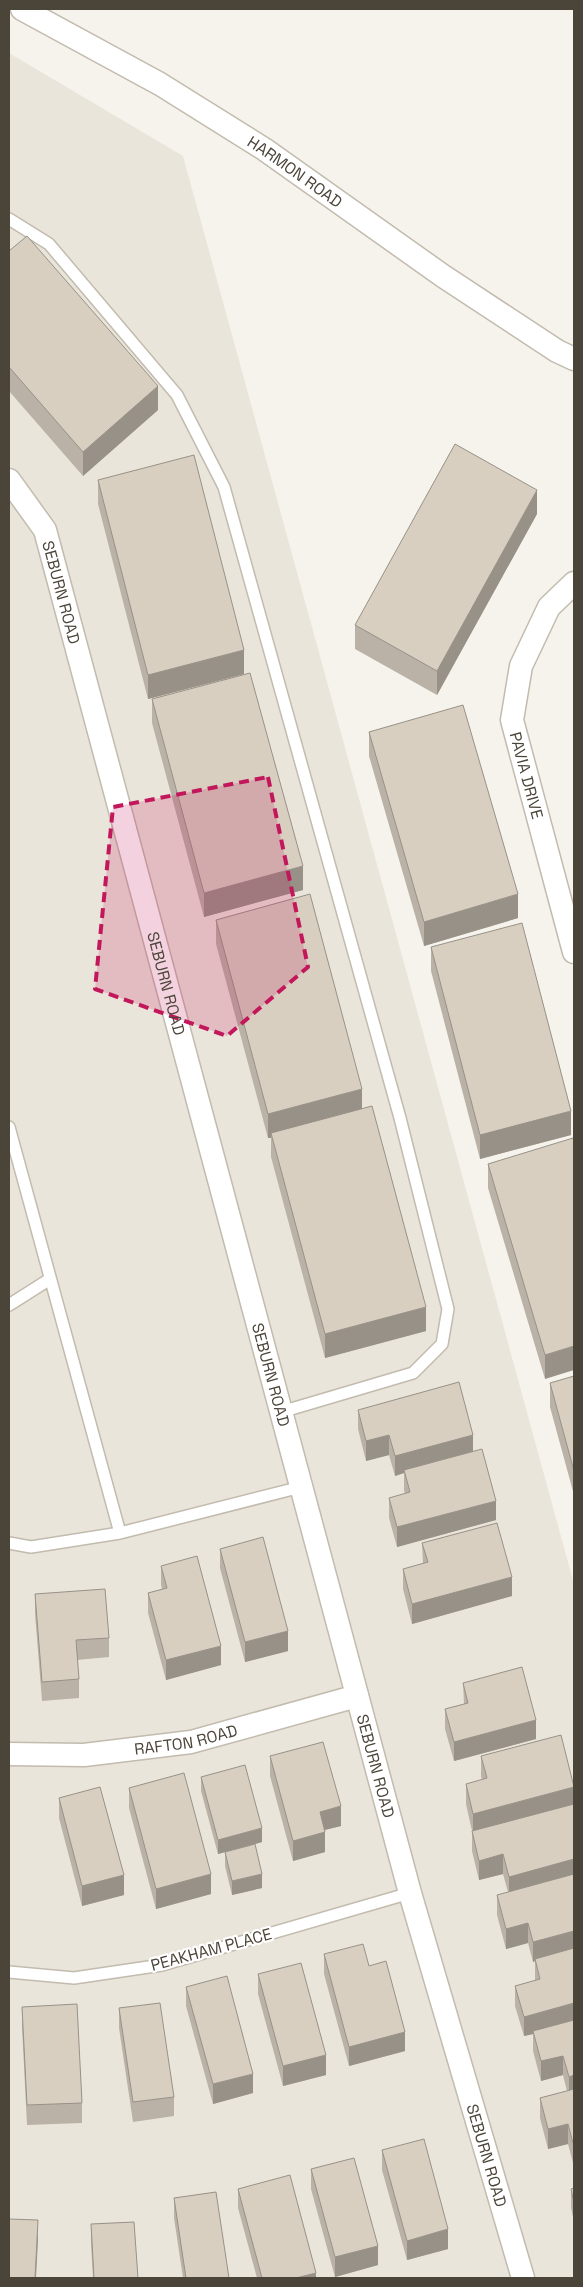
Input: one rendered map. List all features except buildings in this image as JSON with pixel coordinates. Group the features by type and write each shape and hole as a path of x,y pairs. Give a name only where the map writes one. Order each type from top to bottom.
{"street":[{"name":"HARMON ROAD","path":"22,9 160,84 264,150 443,276 565,355 574,368"},
{"name":"SEBURN ROAD","path":"9,480 45,530 410,1893 523,2278"},
{"name":"PAVIA DRIVE","path":"574,583 549,607 521,666 512,720 565,884 574,952"},
{"name":"RAFTON ROAD","path":"9,1754 84,1755 191,1742 357,1696"}],"lane":[{"path":"9,219 49,244 177,395 224,487 400,1118 448,1309 442,1344 413,1373 281,1412"},
{"path":"9,1127 120,1533"},
{"path":"9,1305 50,1279"},
{"path":"9,1543 31,1548 120,1533 301,1487"},
{"name":"PEAKHAM PLACE","path":"9,1972 74,1978 162,1965 410,1893"}],"highlighted area":[{"path":"268,777 308,967 227,1036 95,989 113,807"}],"shaded area":[{"path":"9,53 183,156 574,1584 574,2278 9,2278"}]}
